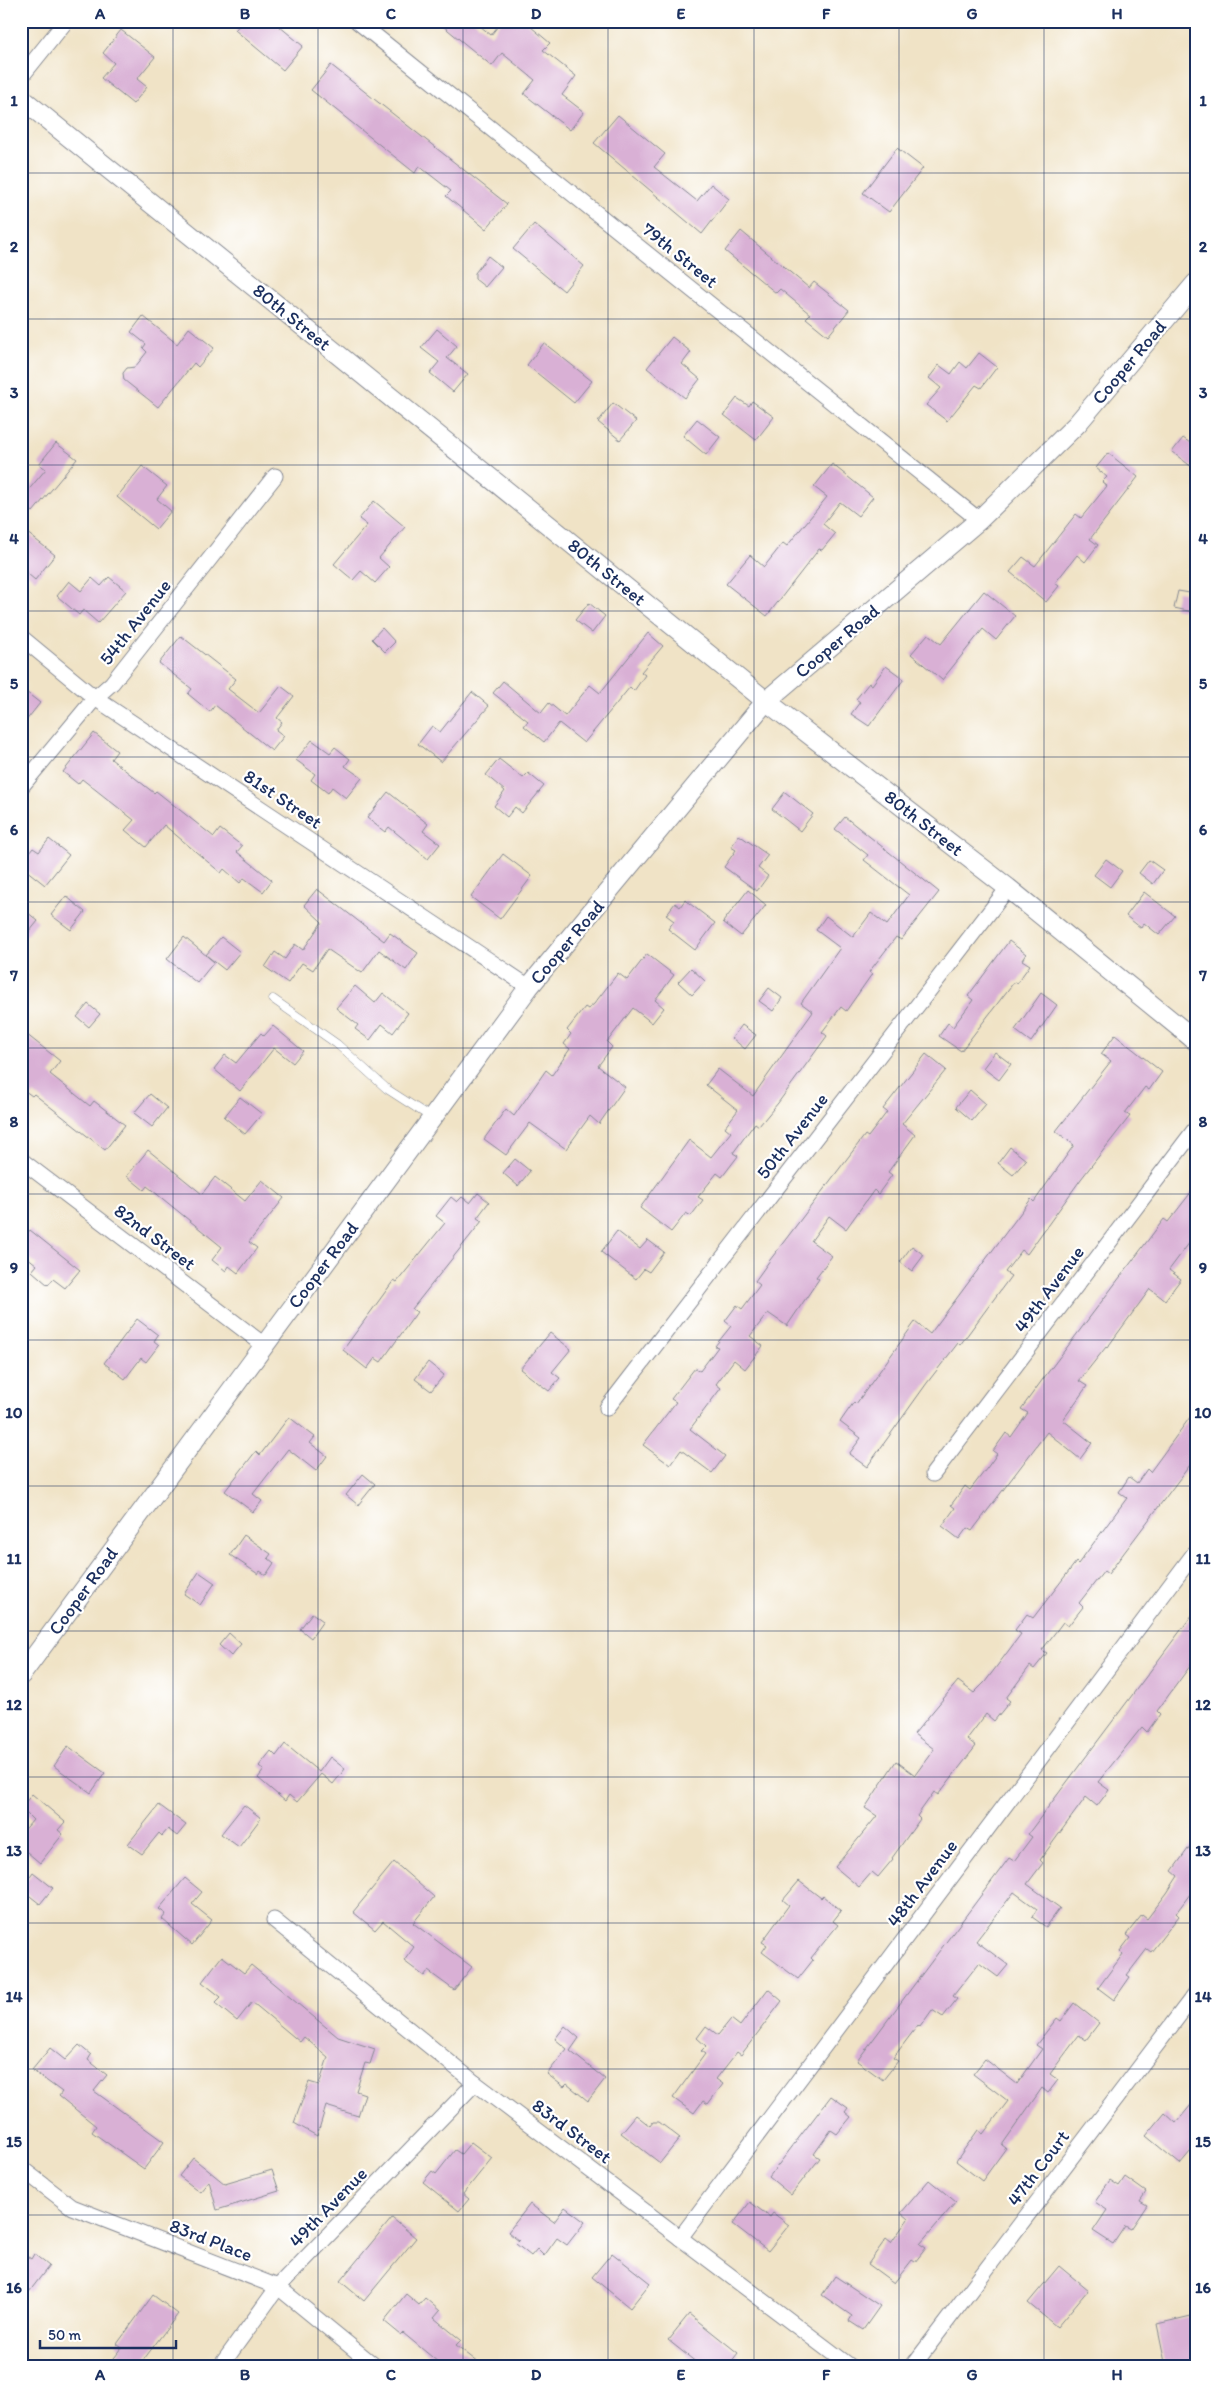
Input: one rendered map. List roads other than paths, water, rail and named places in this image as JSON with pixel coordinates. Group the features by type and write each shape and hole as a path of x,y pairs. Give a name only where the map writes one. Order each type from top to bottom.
{"street":[{"path":"21,77 66,21"},
{"name":"79th Street","path":"357,21 979,520"},
{"name":"80th Street","path":"21,98 766,701 1008,888 1196,1041"},
{"name":"Cooper Road","path":"21,1675 529,987 766,701 979,520 1077,424 1194,288"},
{"name":"54th Avenue","path":"21,787 95,698 112,683 275,476"},
{"name":"81st Street","path":"21,637 95,698 529,987"},
{"name":"50th Avenue","path":"607,1408 1008,888"},
{"name":"49th Avenue","path":"933,1474 1196,1128"},
{"name":"82nd Street","path":"21,1160 264,1345"},
{"name":"48th Avenue","path":"680,2238 1196,1551"},
{"name":"83rd Street","path":"274,1920 475,2083 851,2367"},
{"name":"47th Court","path":"912,2367 1196,1993"},
{"name":"49th Avenue","path":"220,2367 278,2288 475,2083"},
{"name":"83rd Place","path":"21,2168 72,2207 278,2288 376,2367"}],"lane":[{"path":"272,999 337,1044 387,1089 432,1118"}]}
